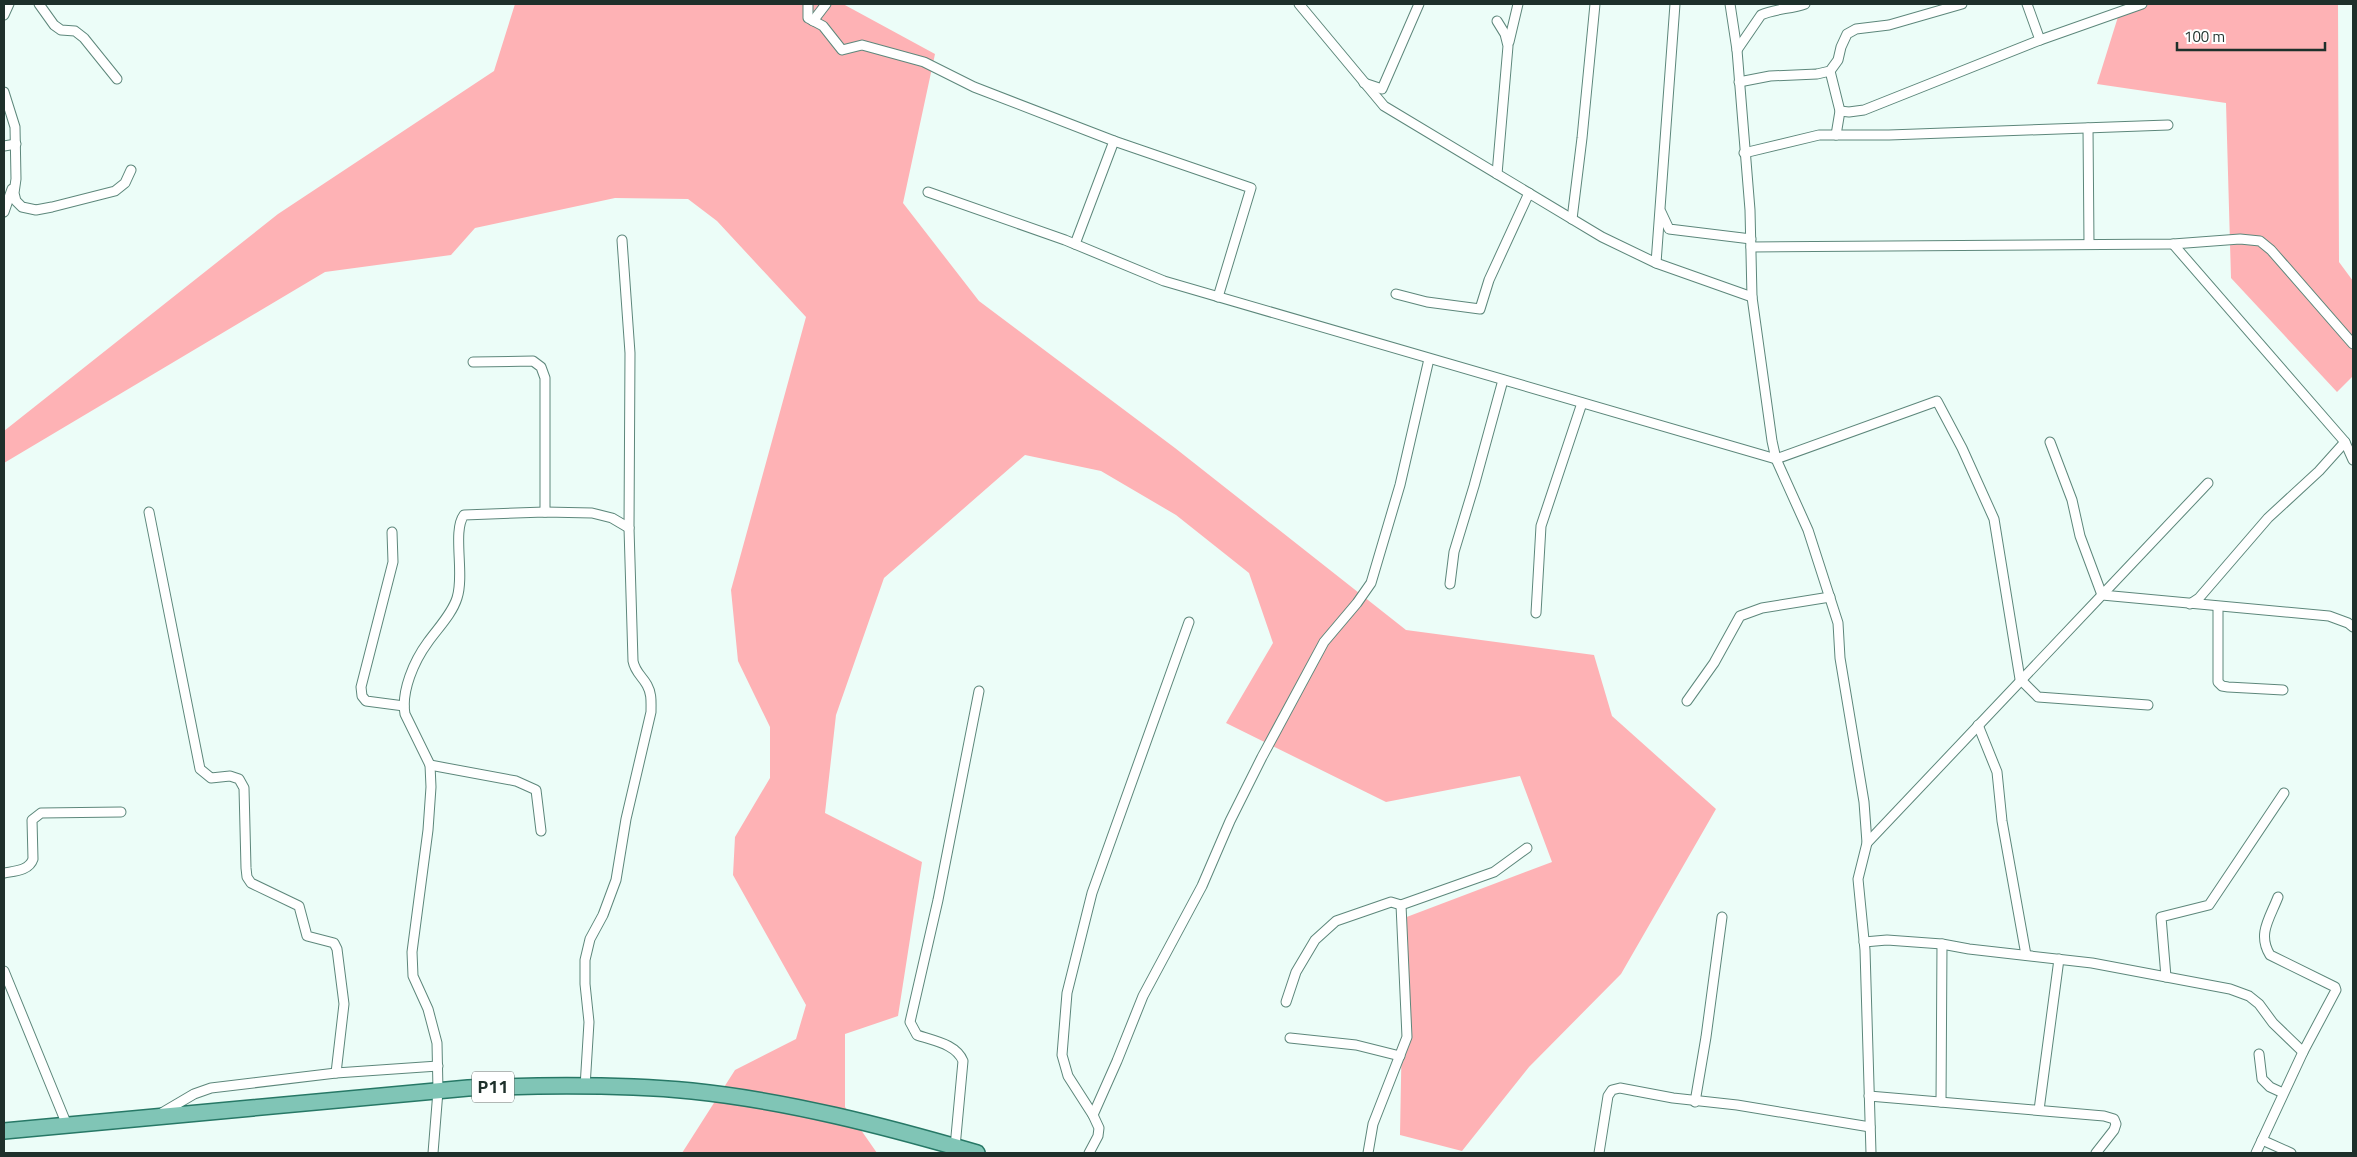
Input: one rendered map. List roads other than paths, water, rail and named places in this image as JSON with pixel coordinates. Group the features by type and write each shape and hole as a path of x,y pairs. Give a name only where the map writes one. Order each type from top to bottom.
{"main road":[{"name":"P11","path":"4,1130 438,1091 525,1086 585,1087 692,1091 762,1102 858,1121 976,1153"}],"street":[{"path":"4,15 9,4"},
{"path":"39,4 54,25 61,30 75,31 84,38 117,79"},
{"path":"808,4 808,18 823,26 842,50 862,45 924,62 974,88 1114,140 1252,188 1218,296"},
{"path":"813,20 826,4"},
{"path":"1299,4 1384,106 1602,237 1656,263 1752,297"},
{"path":"1364,83 1382,89 1419,4"},
{"path":"1498,174 1508,46 1518,4"},
{"path":"1572,219 1595,4"},
{"path":"1656,263 1675,4"},
{"path":"1730,4 1737,50 1751,243 1752,297 1776,459 1808,530 1838,623 1840,658 1856,751 1867,843 1858,872 1864,942 1871,1153"},
{"path":"1737,50 1761,15 1805,4"},
{"path":"1739,82 1770,76 1817,74 1830,71 1838,60 1841,46 1847,34 1856,29 1889,25 1962,4"},
{"path":"2027,4 2040,40"},
{"path":"1840,111 1864,110 2040,40 2142,4"},
{"path":"1498,21 1505,34 1508,46"},
{"path":"1830,71 1840,111 1836,135"},
{"path":"4,92 15,127 16,179 14,193 16,201 22,207 36,210 115,191 125,183 131,170"},
{"path":"1744,153 1819,135 2168,125"},
{"path":"2088,128 2089,244"},
{"path":"1075,244 1114,140"},
{"path":"4,146 16,144"},
{"path":"4,212 16,179"},
{"path":"928,192 1075,244 1164,281 1776,459 1937,401 1962,448 1994,519 2020,679 2038,697 2148,705"},
{"path":"1396,294 1427,302 1480,310 1489,280 1529,193"},
{"path":"1660,209 1669,229 1751,243 2173,244 2240,239 2260,241 2271,250 2353,344"},
{"path":"585,1087 588,1022 584,984 585,960 590,939 603,915 616,880 626,819 651,712 651,696 646,684 634,668 633,661 630,528 630,353 622,240"},
{"path":"2173,244 2345,442 2353,460"},
{"path":"1094,1115 1118,1061 1143,996 1202,886 1230,821 1262,757 1324,642 1357,604 1371,583 1400,485 1429,359"},
{"path":"473,362 533,361 541,367 545,378 546,399 545,512"},
{"path":"1450,584 1454,552 1503,380"},
{"path":"1536,613 1541,526 1582,403"},
{"path":"2050,442 2072,500 2080,536 2102,595"},
{"path":"2190,604 2199,598 2268,518 2319,471 2345,442"},
{"path":"1867,843 2020,679 2208,483"},
{"path":"149,512 200,769 211,778 230,776 239,779 244,788 246,868 247,877 251,883 299,906 307,936 329,940 334,943 337,949 344,1004 336,1073"},
{"path":"433,1153 438,1091 437,1043 428,1009 413,976 412,952 428,830 431,787 430,765 409,724 404,706 415,665 426,645 457,600 461,566 458,530 460,521 464,515 470,514 592,513 612,518 630,528"},
{"path":"392,532 393,562 361,687 362,696 366,701 404,706"},
{"path":"2102,595 2329,616 2353,627"},
{"path":"1687,701 1714,662 1740,616 1762,608 1830,597"},
{"path":"2218,606 2218,682 2222,686 2228,687 2283,690"},
{"path":"1089,1153 1098,1136 1099,1128 1094,1115 1068,1076 1062,1055 1066,993 1092,893 1189,622"},
{"path":"954,1147 963,1062 960,1053 917,1035 910,1022 938,900 979,690"},
{"path":"1978,725 1997,772 2002,821 2026,955"},
{"path":"430,765 516,781 536,790 541,831"},
{"path":"2166,977 2161,917 2209,905 2284,793"},
{"path":"4,873 27,868 31,865 33,860 32,820 35,816 41,813 121,812"},
{"path":"1286,1002 1296,972 1316,940 1336,921 1391,902 1401,905 1494,872 1527,848"},
{"path":"2256,1153 2303,1052 2336,990 2335,987 2270,955 2264,945 2263,935 2278,897"},
{"path":"1368,1153 1373,1124 1407,1037 1401,905"},
{"path":"1696,1102 1722,917"},
{"path":"1864,942 1887,940 1942,944 2059,959 2230,989 2249,996 2259,1004 2273,1023 2303,1052"},
{"path":"1941,1102 1942,944"},
{"path":"2039,1110 2059,959"},
{"path":"4,971 67,1125"},
{"path":"1290,1038 1356,1045 1400,1056"},
{"path":"2260,1054 2262,1079 2270,1087 2283,1093"},
{"path":"155,1117 194,1094 211,1088 336,1073 438,1066"},
{"path":"1599,1153 1608,1096 1612,1090 1620,1088 1696,1102 1737,1105 1870,1127"},
{"path":"1869,1096 2039,1110 2114,1119 2116,1124 2114,1130 2096,1153"},
{"path":"2262,1140 2291,1153"}]}
